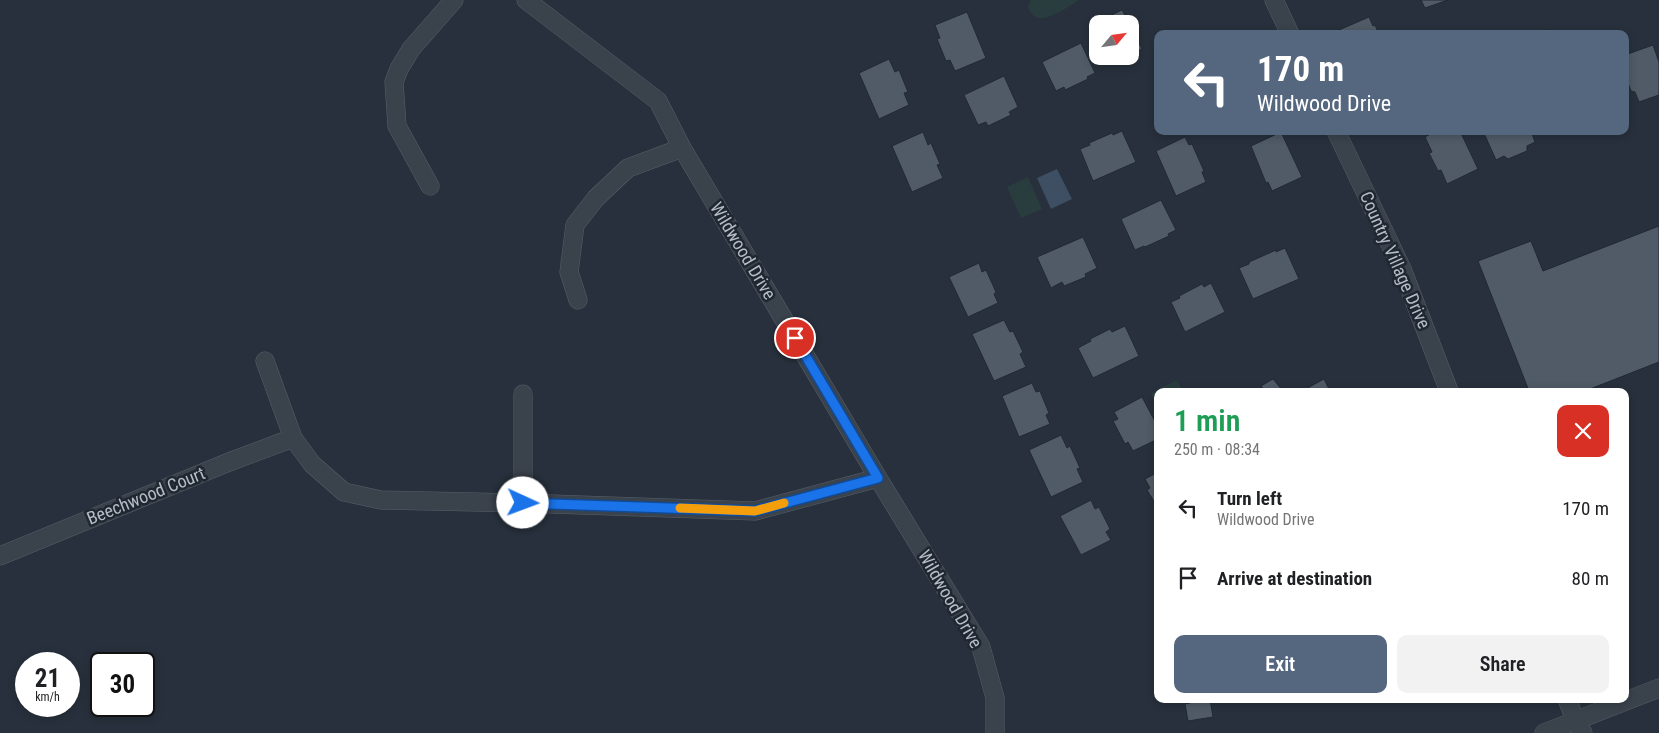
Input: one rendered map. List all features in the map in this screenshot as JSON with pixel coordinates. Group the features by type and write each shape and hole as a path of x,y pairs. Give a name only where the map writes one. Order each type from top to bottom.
{"street":[{"path":"430,186 397,126 394,82 399,69 411,49 454,0"},
{"name":"Wildwood Drive","path":"526,0 658,101 682,148 980,647 995,698 995,733"},
{"path":"1274,0 1288,30"},
{"name":"Country Village Drive","path":"1338,135 1402,270 1448,388"},
{"path":"578,300 569,272 575,225 596,198 628,168 682,148"},
{"path":"265,361 293,438 312,464 344,492 381,500 755,511 878,478"},
{"path":"523,394 523,503"},
{"name":"Beechwood Court","path":"0,556 293,438"},
{"path":"1629,703 1659,688"},
{"path":"1569,703 1580,727"},
{"path":"1544,733 1580,727 1629,703"}],"shaded area":[{"path":"1031,0 1078,0 1059,12 1043,18 1033,15 1031,12 1028,7"},
{"path":"1028,177 1042,209 1021,218 1007,187"},
{"path":"1177,380 1181,388 1161,388"}],"water":[{"path":"1057,169 1072,199 1051,209 1037,178"}],"building":[{"path":"1421,0 1448,0 1425,8"},
{"path":"1122,10 1125,15 1112,15"},
{"path":"967,12 986,58 955,71 950,60 946,61 937,39 940,38 935,25"},
{"path":"1369,17 1377,30 1339,30"},
{"path":"1081,43 1089,60 1089,65 1091,65 1095,73 1087,77 1088,79 1065,90 1064,87 1056,91 1042,62"},
{"path":"1653,45 1659,62 1659,95 1639,102 1635,92 1631,91 1629,86 1629,54"},
{"path":"889,59 895,72 899,70 908,92 904,93 909,105 879,119 859,73"},
{"path":"1004,76 1018,107 1009,112 1011,115 988,126 986,122 978,125 964,95"},
{"path":"1122,131 1136,162 1093,181 1080,149 1112,133 1113,135"},
{"path":"923,132 928,145 931,143 940,164 937,165 943,178 912,192 892,146"},
{"path":"1275,135 1282,135 1302,177 1272,191 1268,182 1266,183 1251,146"},
{"path":"1429,135 1462,135 1478,169 1447,184 1441,170 1438,171 1429,153 1432,152 1425,137"},
{"path":"1485,135 1532,135 1535,142 1527,146 1527,151 1508,159 1504,156 1496,160"},
{"path":"1185,137 1189,145 1192,144 1204,171 1202,172 1206,182 1176,196 1156,151"},
{"path":"1161,200 1176,230 1168,234 1169,236 1135,250 1121,219"},
{"path":"1659,226 1659,362 1593,388 1528,388 1478,261 1531,241 1543,271"},
{"path":"1083,237 1097,268 1085,274 1086,277 1064,286 1062,282 1051,288 1037,257"},
{"path":"1285,248 1299,279 1253,299 1239,268 1276,250 1276,252"},
{"path":"979,263 982,272 986,270 996,292 994,294 998,303 968,317 949,277"},
{"path":"1211,283 1225,312 1185,332 1171,302 1202,284 1204,287"},
{"path":"1004,320 1010,332 1013,331 1023,352 1020,354 1026,367 994,381 972,334"},
{"path":"1125,326 1139,356 1093,378 1078,348 1091,341 1090,339 1110,329 1112,332"},
{"path":"1273,379 1280,388 1263,388 1261,386"},
{"path":"1324,379 1328,388 1308,388"},
{"path":"1032,383 1036,392 1040,391 1049,413 1046,415 1050,424 1019,437 1002,396"},
{"path":"1142,397 1154,420 1154,441 1133,451 1128,442 1125,444 1113,421 1118,419 1114,412"},
{"path":"1061,435 1067,448 1070,446 1080,468 1077,469 1083,482 1051,497 1029,450"},
{"path":"1154,474 1154,501 1147,490 1150,488 1145,479"},
{"path":"1091,500 1095,509 1099,507 1110,529 1106,532 1111,540 1081,555 1060,516"},
{"path":"1211,703 1213,717 1188,721 1185,704"}],"slow traffic":[{"path":"680,508 755,511 784,503"}],"route":[{"path":"523,503 755,511 878,478 795,338"}]}
